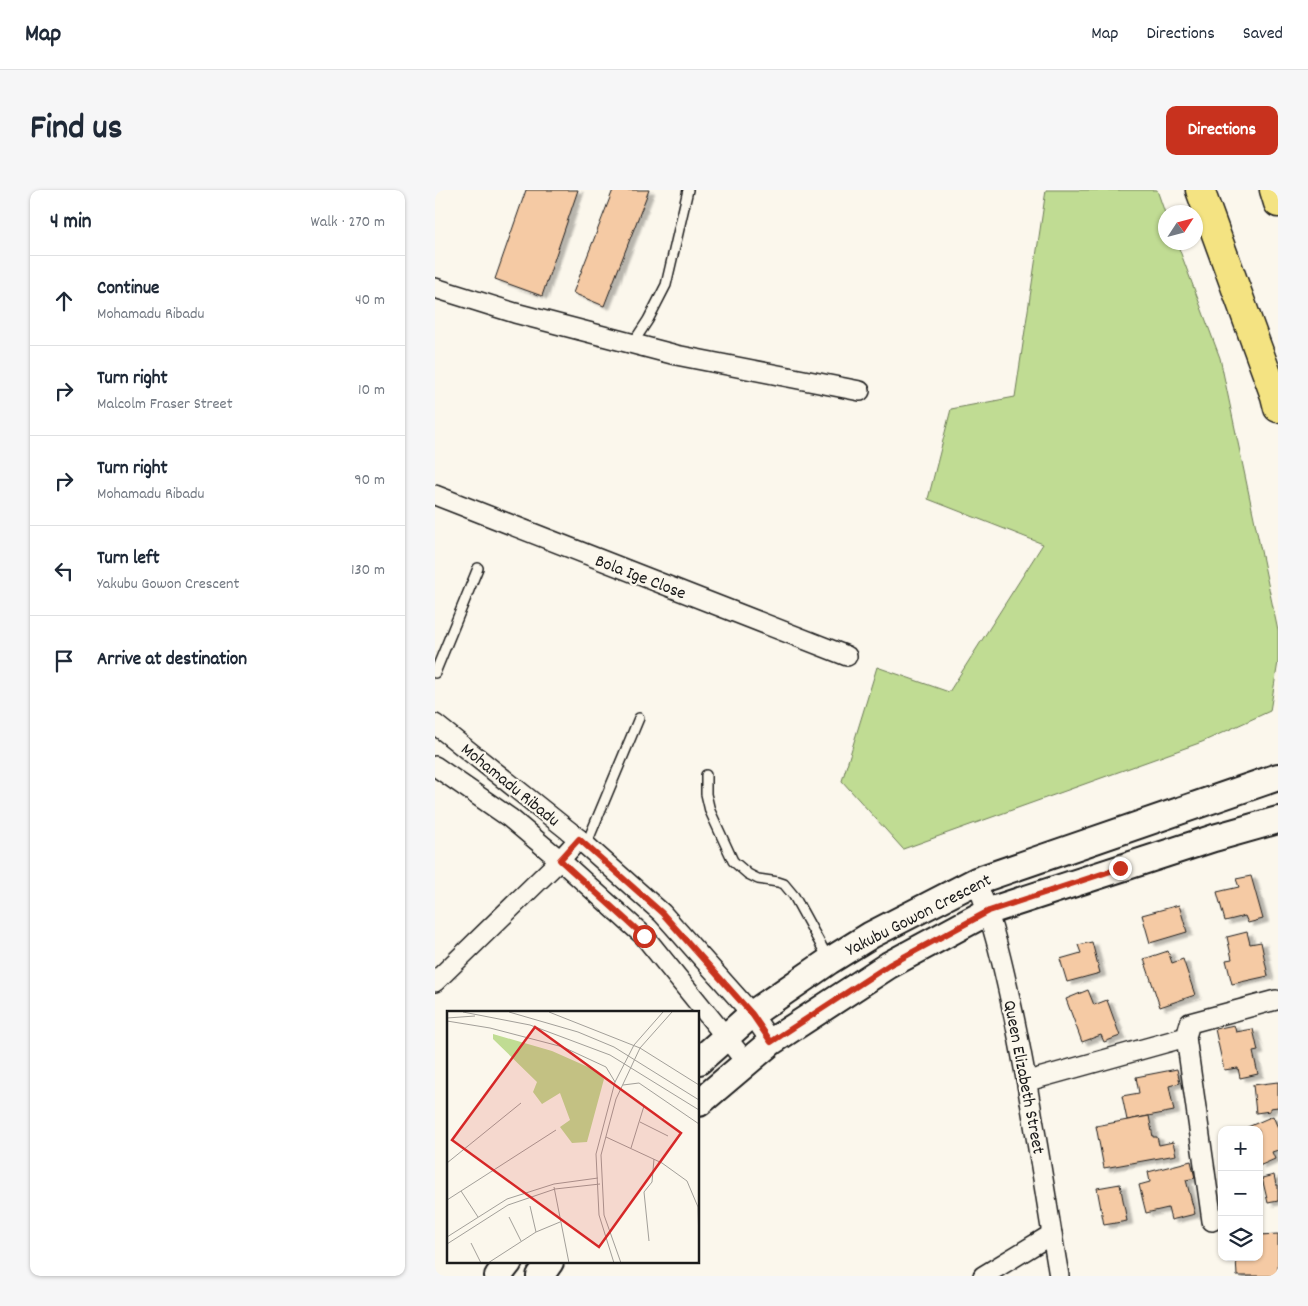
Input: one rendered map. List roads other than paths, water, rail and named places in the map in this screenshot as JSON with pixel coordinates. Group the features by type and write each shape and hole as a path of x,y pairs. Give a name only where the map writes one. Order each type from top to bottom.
{"main road":[{"path":"1200,190 1278,408"},
{"path":"1274,190 1278,203"},
{"name":"Yakubu Gowon Crescent","path":"700,1060 752,1014 829,961 871,935 976,881 1278,777"},
{"name":"Yakubu Gowon Crescent","path":"700,1102 771,1042 889,965 989,911 1214,838 1278,820"},
{"path":"498,1276 507,1264"},
{"path":"540,1276 549,1264"}],"street":[{"path":"435,288 515,313 676,355 859,392"},
{"name":"Bola Ige Close","path":"435,496 847,656"},
{"name":"Mohamadu Ribadu","path":"435,724 582,842 662,913 752,1014 771,1042"},
{"name":"Mohamadu Ribadu","path":"435,766 510,818 560,860 644,936 746,1062"},
{"path":"435,982 560,860 582,842"},
{"name":"Queen Elizabeth Street","path":"976,881 989,911 1005,972 1028,1081 1059,1276"},
{"path":"1212,1221 1186,1036 1190,1023 1276,1000"},
{"path":"1028,1081 1186,1036"},
{"path":"983,1276 1052,1234"}],"lane":[{"path":"633,343 648,320 666,285 688,190"},
{"path":"435,673 477,568"},
{"path":"582,842 639,718"},
{"path":"706,776 706,794 710,811 733,861 748,874 758,879 784,884 794,896 829,961"}]}
